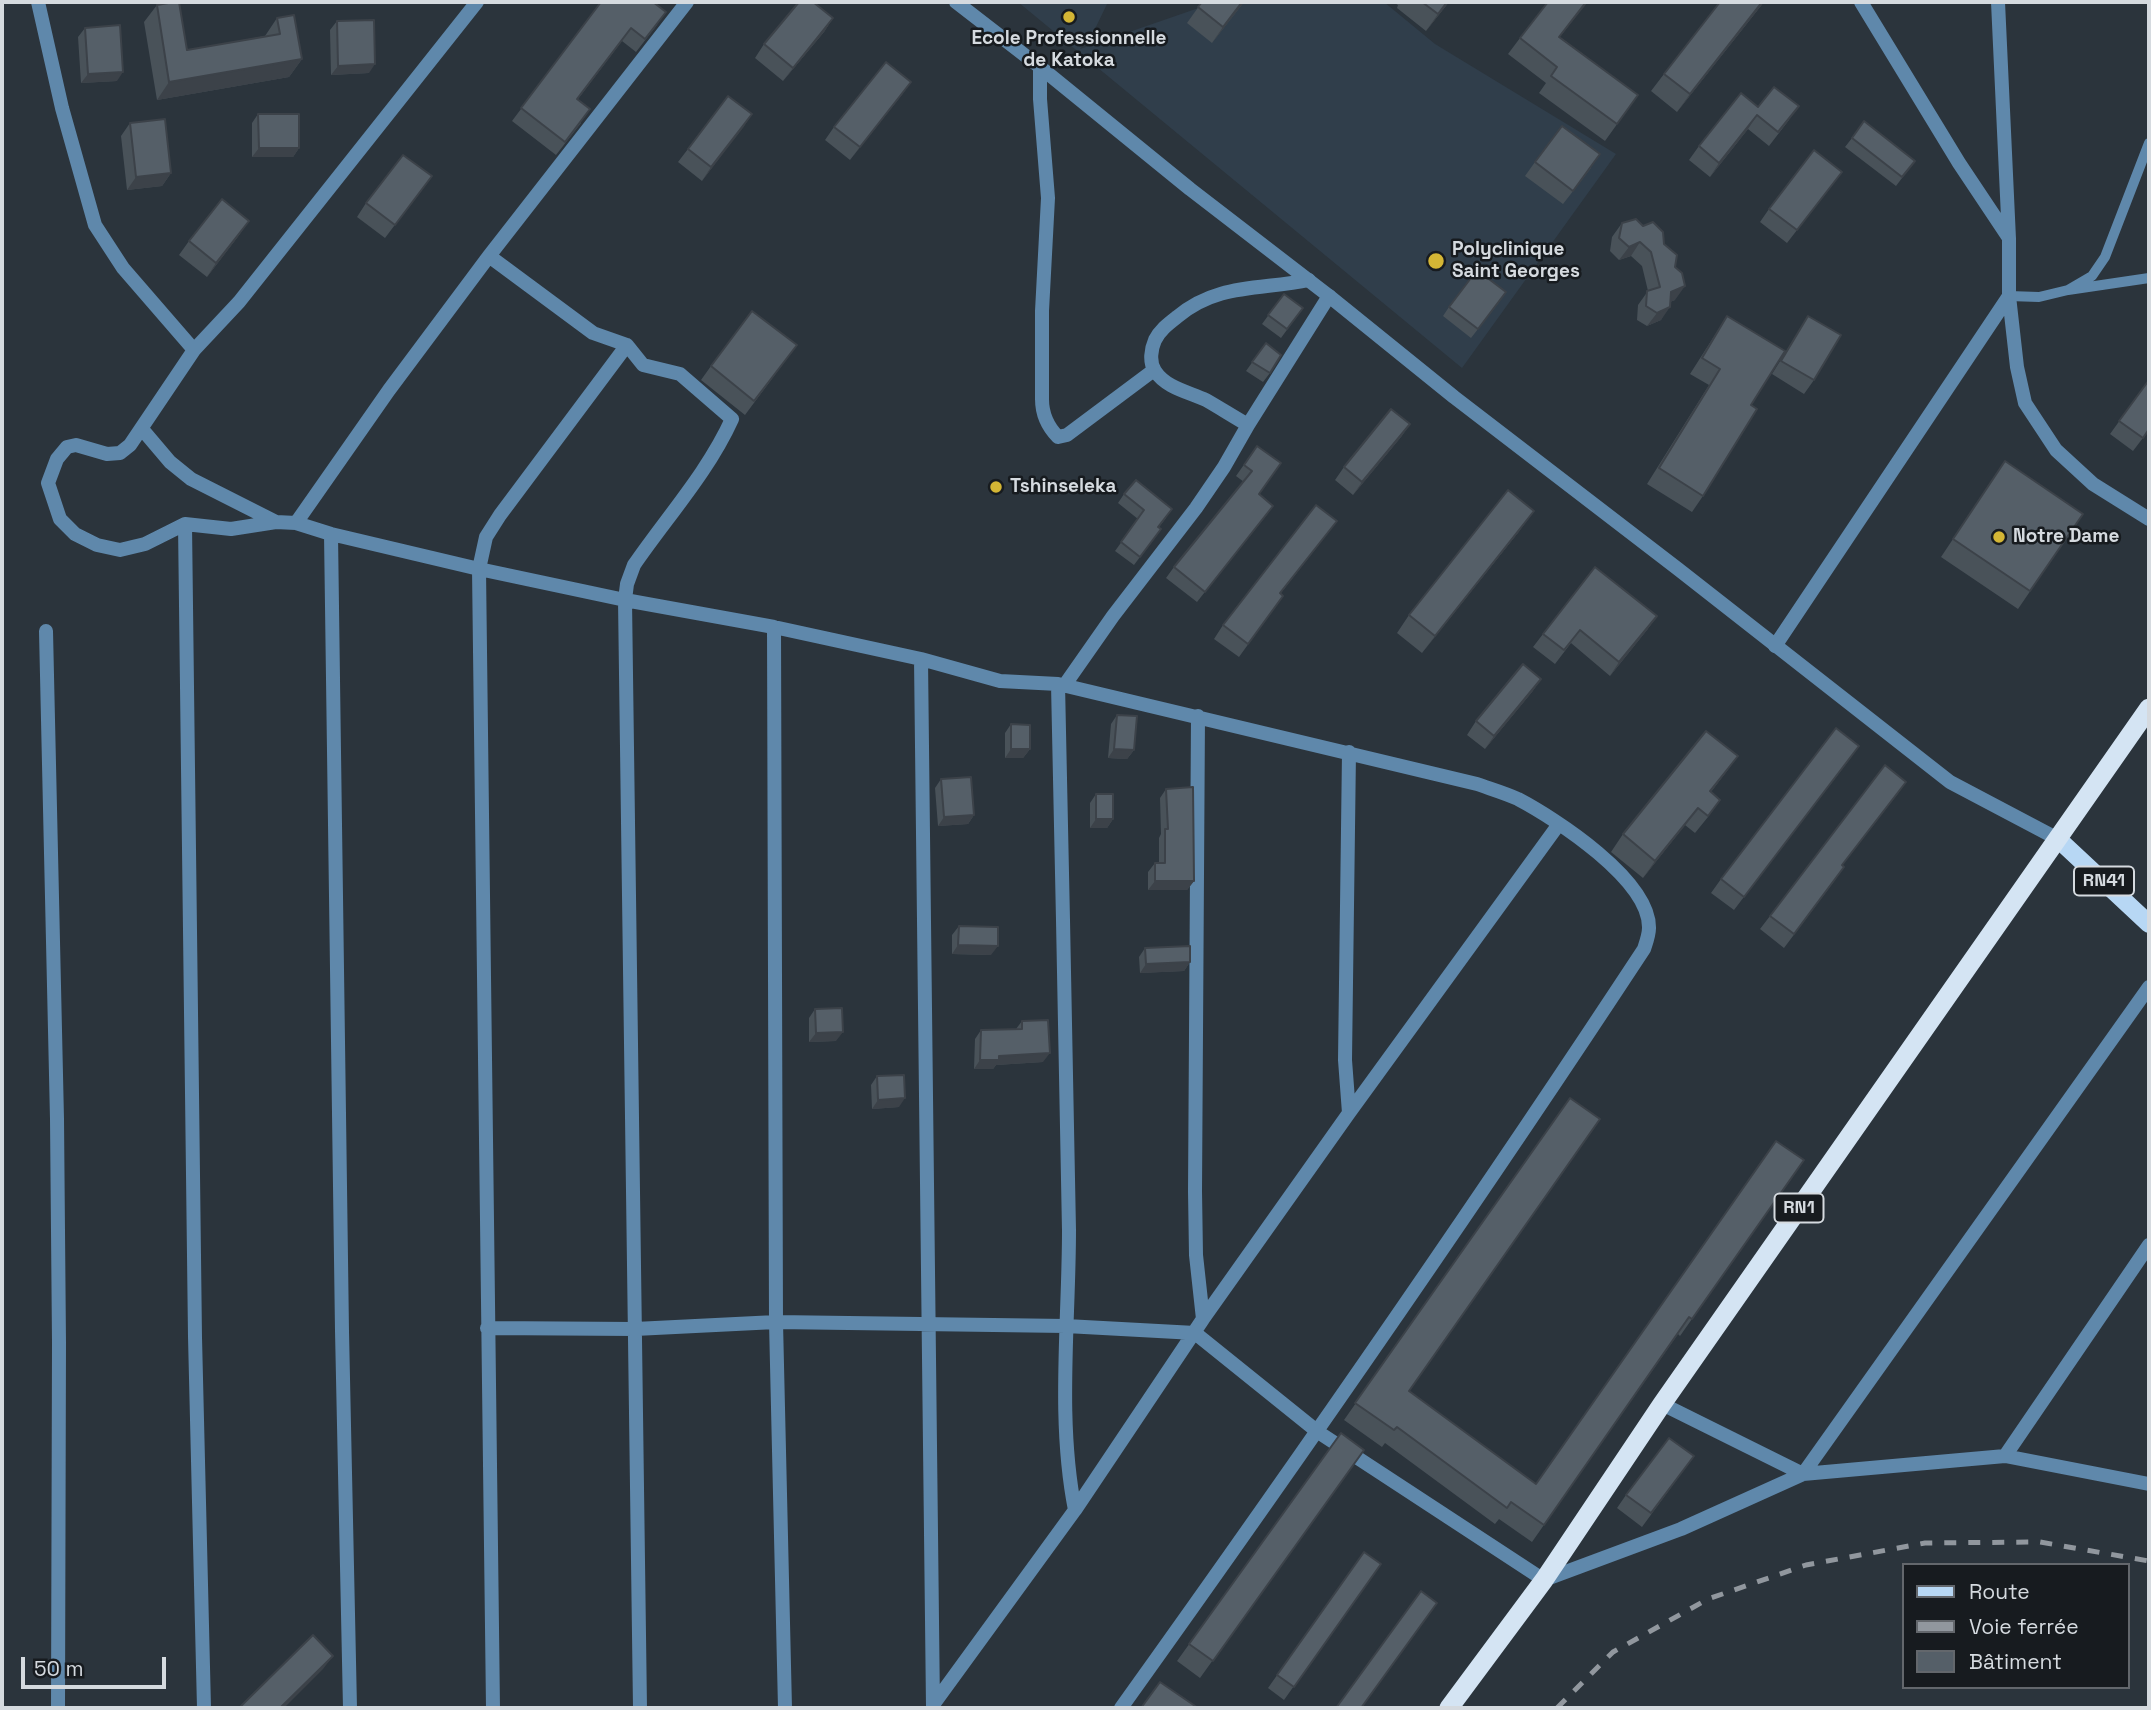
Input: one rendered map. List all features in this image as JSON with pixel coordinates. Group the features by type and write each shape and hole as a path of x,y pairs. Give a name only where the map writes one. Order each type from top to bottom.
{"highway":[{"name":"RN1","path":"1449,1708 1544,1580 1662,1404 2149,708"}],"main road":[{"name":"RN41","path":"2058,839 2149,924"}],"street":[{"path":"38,2 62,108 95,225 123,268 194,351"},
{"path":"477,2 247,293 194,351 173,378 130,445 120,453 107,454 76,445 67,447 57,458 48,483 60,519 75,534 97,545 120,550 145,544 185,524 231,528 276,522 296,523 331,534 480,569 625,600 774,627 920,659 1000,681 1061,685 1198,716 1477,784 1516,798 1559,824 1628,879 1644,907 1649,928 1644,949 1528,1125 1318,1432 1121,1708"},
{"path":"296,523 389,390 489,256 687,2"},
{"path":"1861,2 1959,163 2010,239"},
{"path":"1998,2 2010,239 2009,296 2017,367 2025,403 2056,450 2093,484 2149,519"},
{"path":"960,3 1189,189 1950,782 2058,839"},
{"path":"1040,66 1048,198 1042,311 1042,411 1050,429 1058,437 1067,435 1154,370"},
{"path":"489,256 593,332 627,345 643,365 680,374 732,419 719,444 634,565 625,600 640,1708"},
{"path":"1248,425 1167,382 1154,370 1151,350 1158,334 1183,312 1205,299 1229,290 1284,286 1309,280"},
{"path":"1075,1510 1068,1475 1067,1451 1068,1219 1061,685 1196,508 1329,296"},
{"path":"1775,646 2009,296"},
{"path":"492,1708 480,569 486,537 500,515 627,345"},
{"path":"142,429 170,461 191,479 276,522"},
{"path":"185,524 195,1337 204,1708"},
{"path":"331,534 350,1708"},
{"path":"774,627 776,1322 785,1708"},
{"path":"46,631 57,1175 58,1708"},
{"path":"920,659 933,1707"},
{"path":"1198,716 1195,1191 1196,1255 1203,1319"},
{"path":"1349,752 1345,1060 1349,1113"},
{"path":"933,1707 1075,1510 1203,1319 1349,1113 1559,824"},
{"path":"1802,1474 2149,987"},
{"path":"2005,1456 2149,1245"},
{"path":"487,1328 635,1329 776,1322 1066,1326 1195,1333 1318,1432 1544,1580 1681,1529 1802,1474 2005,1456 2149,1484"},
{"path":"1662,1404 1802,1474"}],"lane":[{"path":"2068,290 2092,276 2105,257 2149,144"},
{"path":"2009,296 2039,297 2149,278"}],"shaded area":[{"name":"Polyclinique Saint Georges","path":"1018,2 1108,2 1093,33 1080,49 1216,2 1384,2 1435,44 1616,154 1462,368"}],"building":[{"path":"179,2 187,50 280,34 277,18 294,15 302,59 169,82 157,5"},
{"path":"601,2 653,2 666,12 645,39 631,28 577,99 590,109 565,142 521,108"},
{"path":"799,2 813,2 833,18 793,68 764,44"},
{"path":"1202,2 1242,2 1223,27 1198,7"},
{"path":"1422,2 1447,2 1438,14"},
{"path":"1548,2 1586,2 1559,37 1638,95 1617,124 1551,76 1557,67 1520,38"},
{"path":"1720,2 1762,2 1690,94 1664,74"},
{"path":"374,20 375,64 338,66 337,21"},
{"path":"120,25 123,72 88,74 85,28"},
{"path":"886,62 911,82 860,147 834,127"},
{"path":"1774,87 1799,106 1778,132 1757,115 1719,163 1699,146 1741,93 1758,107"},
{"path":"728,96 752,114 711,167 688,149"},
{"path":"258,114 299,114 299,148 259,148"},
{"path":"165,119 171,173 136,177 130,123"},
{"path":"1864,121 1915,161 1902,177 1852,138"},
{"path":"1562,126 1600,154 1573,191 1535,162"},
{"path":"1814,150 1842,172 1797,230 1769,209"},
{"path":"403,155 432,176 395,225 366,203"},
{"path":"222,199 249,221 216,263 189,241"},
{"path":"1636,219 1643,226 1653,222 1663,232 1664,244 1677,255 1675,267 1682,273 1685,286 1671,292 1670,307 1657,313 1646,306 1647,291 1660,287 1651,252 1640,242 1629,247 1619,238 1622,223"},
{"path":"1477,270 1506,292 1478,329 1449,307"},
{"path":"1284,294 1303,308 1287,329 1268,315"},
{"path":"752,311 797,345 754,401 711,366"},
{"path":"1727,316 1785,351 1751,405 1757,409 1703,496 1659,468 1720,369 1702,358"},
{"path":"1808,316 1841,335 1814,380 1781,361"},
{"path":"1266,343 1281,355 1270,373 1252,362"},
{"path":"2149,380 2149,429 2143,438 2119,421"},
{"path":"1391,409 1410,424 1362,482 1344,467"},
{"path":"1257,446 1281,463 1259,494 1273,506 1205,592 1174,567 1252,471 1244,465"},
{"path":"2005,461 2083,514 2030,591 1953,539"},
{"path":"1136,480 1172,509 1140,557 1121,542 1144,510 1124,494"},
{"path":"1508,490 1534,511 1435,636 1409,615"},
{"path":"1316,505 1337,521 1280,593 1283,596 1248,644 1223,625"},
{"path":"1595,567 1657,616 1619,662 1580,630 1564,650 1543,634"},
{"path":"1523,664 1541,679 1494,736 1476,721"},
{"path":"1117,715 1137,716 1134,750 1114,749"},
{"path":"1011,724 1030,725 1030,749 1011,749"},
{"path":"1836,728 1859,746 1744,897 1721,879"},
{"path":"1706,731 1738,756 1710,791 1720,800 1708,816 1698,808 1655,861 1623,834"},
{"path":"1885,765 1906,782 1842,865 1844,867 1794,934 1770,916"},
{"path":"971,777 974,815 944,817 941,779"},
{"path":"1193,787 1194,881 1155,881 1155,863 1165,863 1165,829 1168,829 1166,789"},
{"path":"1096,794 1113,794 1113,819 1096,819"},
{"path":"959,926 998,927 998,946 958,945"},
{"path":"1190,946 1190,962 1146,964 1145,948"},
{"path":"842,1008 843,1032 816,1033 815,1009"},
{"path":"1048,1020 1050,1053 980,1060 981,1030 1022,1029 1022,1021"},
{"path":"904,1075 905,1098 878,1100 877,1076"},
{"path":"1570,1098 1600,1119 1409,1391 1536,1484 1776,1141 1804,1160 1692,1319 1689,1317 1544,1525 1511,1502 1507,1508 1397,1427 1394,1430 1355,1403"},
{"path":"1341,1433 1364,1450 1213,1661 1189,1644"},
{"path":"1669,1438 1694,1456 1651,1513 1626,1495"},
{"path":"1364,1552 1381,1564 1294,1687 1277,1675"},
{"path":"1421,1591 1437,1603 1361,1708 1336,1708"},
{"path":"313,1635 333,1656 280,1708 239,1708"},
{"path":"1160,1682 1198,1708 1141,1708"}],"railway":[{"path":"1557,1708 1613,1652 1708,1599 1806,1565 1925,1543 2040,1542 2149,1561"}],"place":[{"name":"Ecole Professionnelle de Katoka","path":"1069,17"},
{"name":"Polyclinique Saint Georges","path":"1436,261"},
{"name":"Tshinseleka","path":"996,487"},
{"name":"Notre Dame","path":"1999,537"}]}
